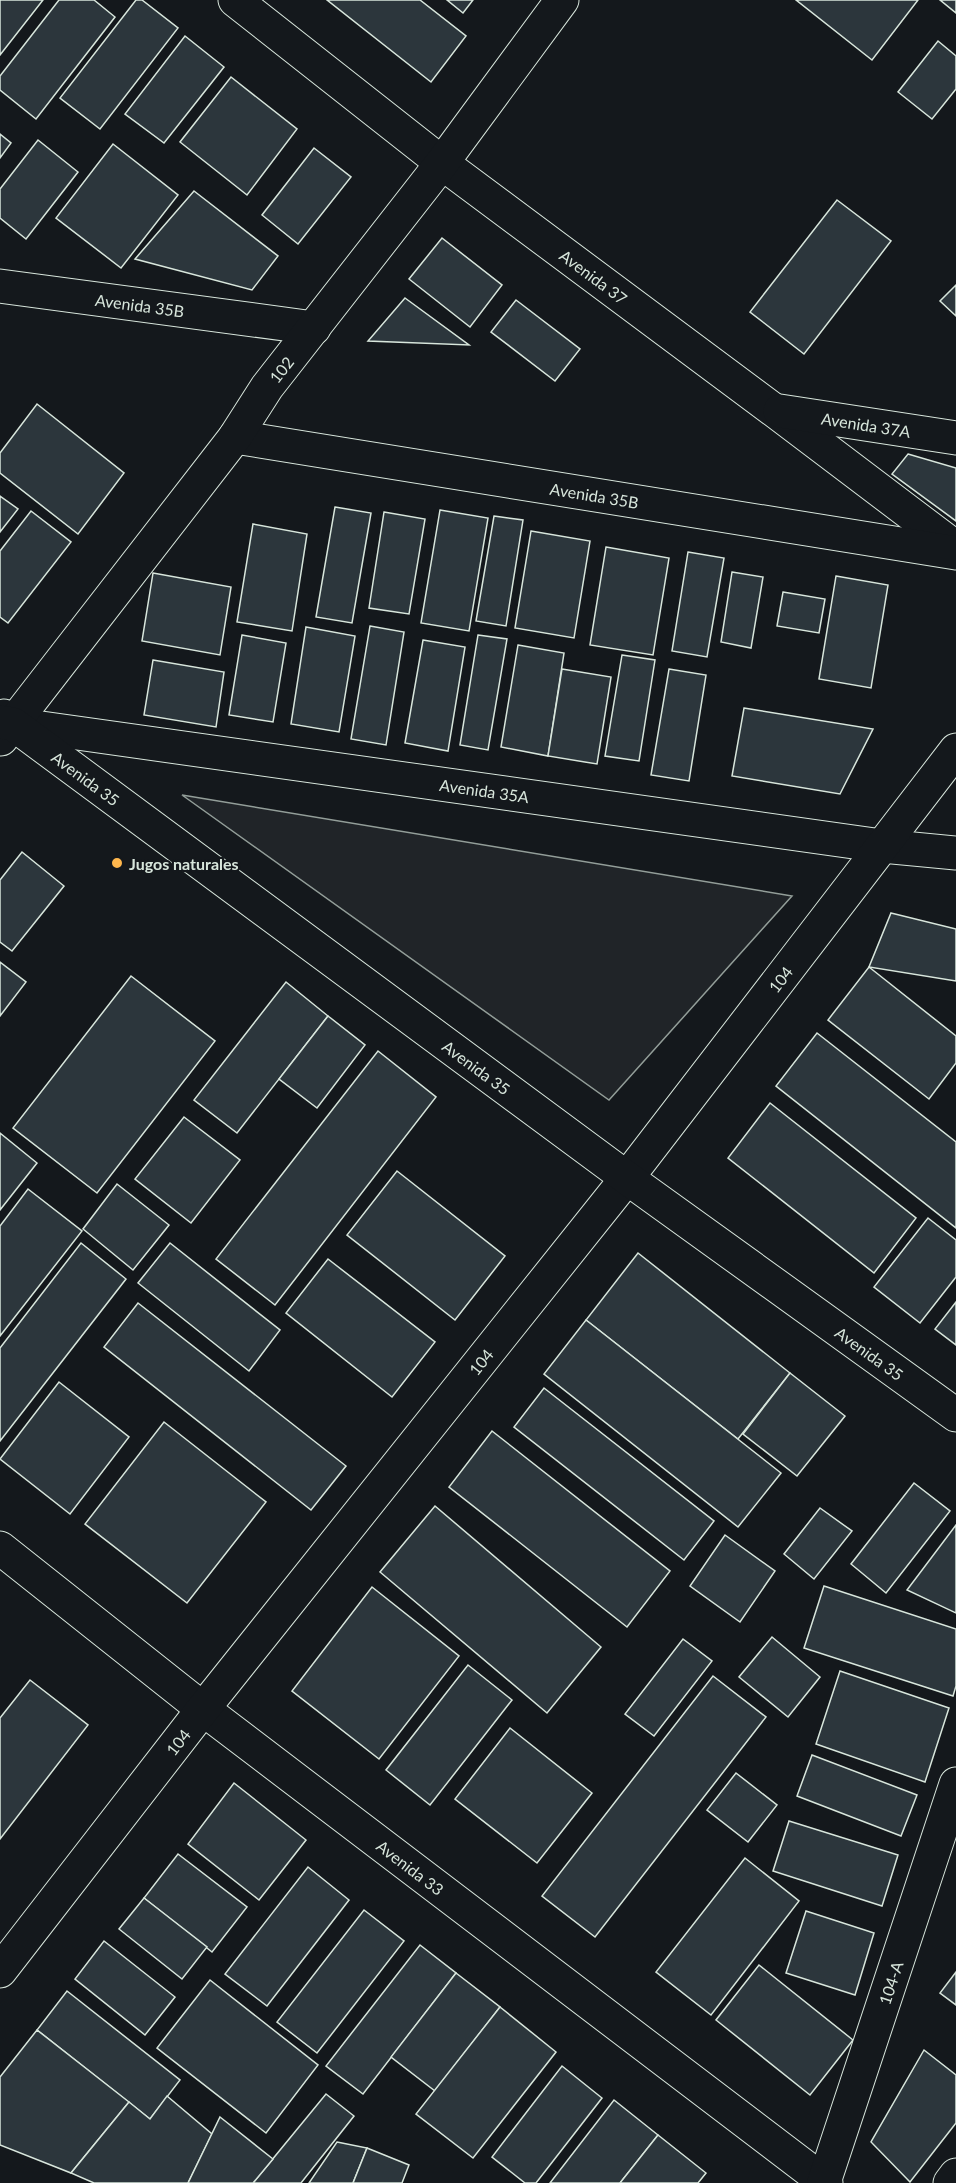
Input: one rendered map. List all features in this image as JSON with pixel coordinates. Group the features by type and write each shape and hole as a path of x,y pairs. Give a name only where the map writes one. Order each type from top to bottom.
{"street":[{"name":"Avenida 37","path":"235,0 442,163 956,548"},
{"name":"102","path":"3,724 235,437 267,387 442,163 562,0"},
{"name":"Avenida 35B","path":"0,286 314,328"},
{"name":"Avenida 37A","path":"776,411 956,438"},
{"name":"Avenida 35B","path":"235,437 956,553"},
{"name":"Avenida 35A","path":"3,724 882,846 956,854"},
{"name":"Avenida 35","path":"3,724 956,1415"},
{"name":"104","path":"0,1971 203,1709 627,1178 956,750"},
{"name":"Avenida 33","path":"0,1548 203,1709 825,2182"},
{"name":"104-A","path":"825,2182 956,1784"},
{"path":"950,2183 956,2175"}],"shaded area":[{"path":"182,795 792,896 609,1100"}],"building":[{"path":"0,0 43,0 0,55"},
{"path":"59,0 94,0 115,17 36,119 0,90 0,76"},
{"path":"136,0 142,0 178,28 100,129 60,98"},
{"path":"327,0 420,0 466,36 431,82"},
{"path":"447,0 473,0 463,13"},
{"path":"796,0 918,0 872,60"},
{"path":"940,0 956,0 956,13"},
{"path":"185,36 224,67 164,143 125,114"},
{"path":"938,41 956,56 956,89 932,119 898,92"},
{"path":"231,77 297,129 247,195 180,142"},
{"path":"0,134 11,143 0,158"},
{"path":"38,140 78,172 26,239 0,218 0,189"},
{"path":"113,144 178,195 121,268 56,218"},
{"path":"314,148 351,177 298,244 262,215"},
{"path":"194,191 278,256 252,290 135,259"},
{"path":"837,200 891,241 804,354 750,312"},
{"path":"442,238 502,285 470,327 409,279"},
{"path":"956,285 956,316 940,301"},
{"path":"405,298 469,345 368,341"},
{"path":"516,300 580,349 555,381 491,332"},
{"path":"37,404 124,473 78,534 0,473 0,453"},
{"path":"908,454 956,468 956,521 892,474"},
{"path":"0,496 18,509 0,532"},
{"path":"335,507 371,513 352,623 316,617"},
{"path":"440,510 488,518 469,631 421,623"},
{"path":"31,511 71,542 8,623 0,617 0,551"},
{"path":"384,512 425,519 409,614 369,608"},
{"path":"494,516 523,520 506,626 476,621"},
{"path":"253,524 307,534 292,631 237,622"},
{"path":"531,531 590,541 574,638 515,628"},
{"path":"606,547 669,558 653,655 590,645"},
{"path":"688,552 724,558 707,657 672,651"},
{"path":"732,572 763,577 751,648 721,642"},
{"path":"153,573 231,587 220,655 142,641"},
{"path":"836,576 888,585 871,688 819,679"},
{"path":"783,592 825,599 819,633 777,626"},
{"path":"370,626 404,632 386,745 351,739"},
{"path":"306,627 355,636 339,732 291,724"},
{"path":"242,635 286,643 273,722 229,715"},
{"path":"478,635 507,639 488,750 460,745"},
{"path":"423,640 465,647 448,751 405,743"},
{"path":"518,645 564,653 548,756 501,747"},
{"path":"622,655 655,660 639,761 605,756"},
{"path":"153,660 224,672 216,727 144,715"},
{"path":"562,669 611,677 597,764 548,756"},
{"path":"669,669 706,675 689,781 651,775"},
{"path":"744,708 873,729 840,794 732,776"},
{"path":"22,852 64,886 12,951 0,942 0,880"},
{"path":"891,913 956,929 956,981 869,967"},
{"path":"0,962 26,982 0,1016"},
{"path":"869,967 956,1036 956,1063 929,1099 828,1020"},
{"path":"131,976 215,1041 97,1193 13,1128"},
{"path":"286,982 328,1016 237,1133 194,1100"},
{"path":"328,1016 365,1045 317,1108 279,1079"},
{"path":"817,1033 956,1142 956,1228 776,1086"},
{"path":"378,1051 436,1097 275,1305 216,1259"},
{"path":"770,1103 916,1218 874,1273 728,1158"},
{"path":"184,1117 240,1160 191,1223 135,1179"},
{"path":"0,1133 37,1163 0,1210"},
{"path":"397,1171 505,1256 455,1320 347,1235"},
{"path":"117,1184 169,1225 133,1270 83,1229"},
{"path":"28,1189 82,1231 0,1336 0,1226"},
{"path":"928,1218 956,1240 956,1277 920,1323 874,1287"},
{"path":"81,1243 126,1279 0,1441 0,1348"},
{"path":"170,1243 280,1330 249,1371 138,1283"},
{"path":"638,1253 790,1373 738,1439 586,1320"},
{"path":"328,1259 435,1342 392,1397 286,1313"},
{"path":"956,1302 956,1345 935,1329"},
{"path":"138,1303 346,1466 311,1510 104,1347"},
{"path":"586,1320 781,1473 738,1527 544,1374"},
{"path":"790,1373 845,1416 797,1476 743,1434"},
{"path":"59,1382 129,1437 70,1514 0,1459"},
{"path":"544,1388 714,1521 684,1560 514,1427"},
{"path":"164,1422 266,1502 187,1603 85,1524"},
{"path":"492,1431 670,1571 627,1627 449,1487"},
{"path":"914,1483 950,1511 886,1593 851,1564"},
{"path":"435,1506 601,1647 547,1713 380,1572"},
{"path":"820,1508 852,1531 814,1579 784,1554"},
{"path":"956,1525 956,1613 907,1590"},
{"path":"725,1535 775,1571 740,1622 690,1586"},
{"path":"824,1586 956,1629 956,1686 953,1696 804,1648"},
{"path":"372,1587 459,1656 379,1759 292,1691"},
{"path":"772,1637 820,1677 788,1717 739,1677"},
{"path":"683,1639 712,1661 654,1736 625,1714"},
{"path":"468,1665 512,1700 430,1805 386,1770"},
{"path":"840,1671 949,1708 925,1782 816,1744"},
{"path":"713,1676 766,1717 595,1937 542,1896"},
{"path":"30,1680 88,1725 0,1839 0,1718"},
{"path":"510,1728 592,1793 537,1863 455,1799"},
{"path":"812,1755 917,1795 901,1836 797,1796"},
{"path":"736,1773 777,1805 748,1842 707,1810"},
{"path":"234,1783 306,1840 259,1900 188,1844"},
{"path":"789,1821 898,1855 882,1906 773,1871"},
{"path":"178,1854 247,1907 212,1952 144,1898"},
{"path":"745,1858 799,1901 711,2015 656,1972"},
{"path":"308,1867 349,1900 267,2006 225,1974"},
{"path":"144,1898 207,1947 182,1979 119,1929"},
{"path":"364,1910 404,1941 317,2053 277,2022"},
{"path":"806,1911 874,1933 855,1995 786,1973"},
{"path":"104,1941 175,1997 145,2035 75,1979"},
{"path":"420,1945 456,1973 363,2094 326,2066"},
{"path":"759,1965 853,2040 810,2095 716,2020"},
{"path":"956,1972 956,2005 940,1993"},
{"path":"456,1973 500,2007 435,2091 391,2057"},
{"path":"210,1980 318,2065 266,2133 157,2048"},
{"path":"67,1991 180,2080 150,2119 37,2030"},
{"path":"500,2007 556,2052 473,2158 416,2114"},
{"path":"37,2030 129,2102 71,2173 0,2145 0,2077"},
{"path":"924,2050 956,2075 956,2123 910,2182 871,2142"},
{"path":"562,2066 602,2098 536,2183 525,2183 492,2157"},
{"path":"326,2094 354,2116 301,2183 253,2183"},
{"path":"167,2096 212,2134 188,2183 94,2183 71,2173 129,2102 150,2119"},
{"path":"614,2100 658,2135 620,2183 550,2183"},
{"path":"220,2117 273,2159 253,2183 188,2183"},
{"path":"658,2135 706,2173 698,2183 620,2183"},
{"path":"337,2142 367,2148 353,2183 309,2183"},
{"path":"367,2148 409,2165 402,2183 353,2183"}],"place":[{"name":"Jugos naturales","path":"117,863"}]}
